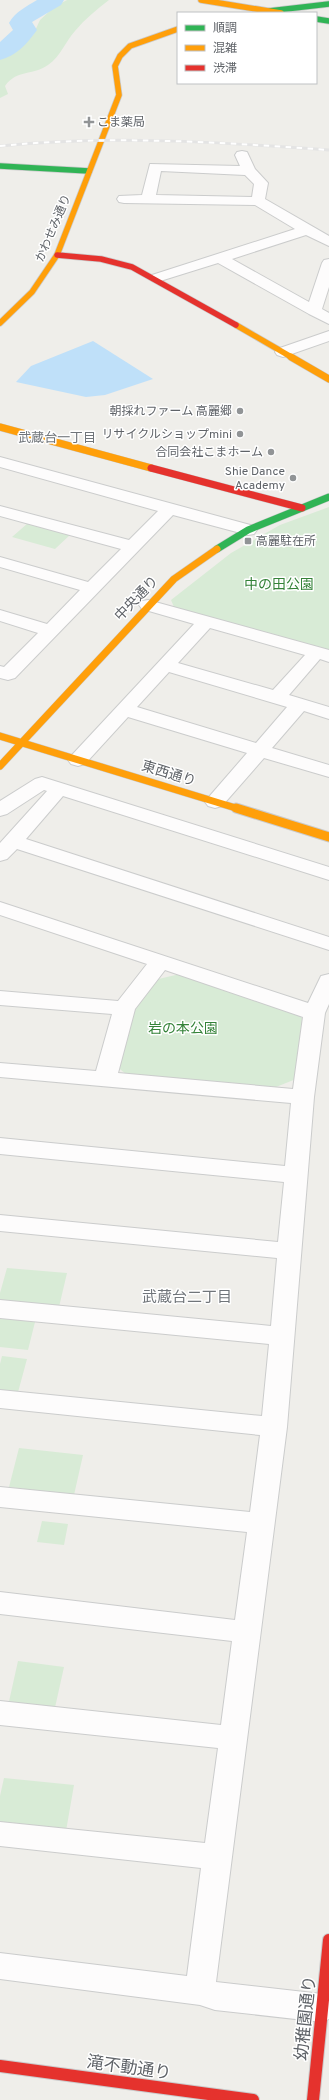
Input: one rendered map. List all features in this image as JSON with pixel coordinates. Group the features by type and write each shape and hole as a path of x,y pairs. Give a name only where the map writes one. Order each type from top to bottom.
{"main road":[{"path":"202,0 275,12"},
{"path":"264,12 329,4"},
{"path":"317,19 329,21"},
{"name":"かわせみ通り","path":"0,324 26,302 44,279 57,255 119,95 116,66 120,56 130,46 143,40 177,29"},
{"path":"0,166 89,171"},
{"path":"57,255 88,256 118,262 156,278 329,379"},
{"path":"0,428 302,508"},
{"name":"中央通り","path":"0,766 148,605 174,579 208,555 248,530 329,497"},
{"name":"東西通り","path":"0,736 329,837"},
{"name":"幼稚園通り","path":"313,2100 325,2001 329,1940"},
{"name":"滝不動通り","path":"0,2066 254,2100"}],"street":[{"path":"242,155 249,171 261,182 258,201"},
{"path":"148,199 155,167 249,171"},
{"path":"124,199 258,201 329,242"},
{"path":"156,278 306,230"},
{"path":"220,258 329,319"},
{"path":"314,311 329,263"},
{"path":"283,352 329,336"},
{"path":"0,462 248,530"},
{"path":"0,672 8,674 131,546 169,509"},
{"path":"0,511 131,546"},
{"path":"0,562 91,588"},
{"path":"148,605 323,654"},
{"path":"0,615 51,630"},
{"path":"78,760 206,621"},
{"path":"277,697 323,654"},
{"path":"166,665 329,713"},
{"path":"216,802 300,704"},
{"path":"125,710 329,771"},
{"path":"0,810 42,783 329,874"},
{"path":"59,789 6,848 329,944"},
{"path":"0,908 314,1013"},
{"path":"105,1079 124,1008 160,962"},
{"path":"200,1991 274,1427 303,1097 314,1013 329,981"},
{"path":"0,998 124,1008"},
{"path":"0,1070 303,1097"},
{"path":"0,1146 297,1175"},
{"path":"0,1223 289,1251"},
{"path":"0,1309 282,1336"},
{"path":"0,1398 274,1427"},
{"path":"0,1497 262,1523"},
{"path":"0,1603 247,1632"},
{"path":"0,1713 232,1738"},
{"path":"0,1834 218,1857"},
{"path":"0,1966 200,1991 215,1996 325,2001"}],"green space":[{"path":"67,0 109,0 91,14 72,35 60,53 48,65 37,71 15,77 5,86 8,94 0,98 0,59 18,49 33,35 40,20 54,7"},
{"name":"中の田公園","path":"329,507 329,650 174,607 171,600 231,553 280,525"},
{"path":"28,523 71,534 55,549 12,537"},
{"name":"岩の本公園","path":"180,974 295,1011 302,1018 296,1079 276,1087 126,1074 116,1066 129,1014 154,980"},
{"path":"7,1268 67,1273 59,1307 0,1302 0,1293"},
{"path":"0,1315 36,1318 28,1350 0,1347"},
{"path":"2,1356 27,1359 17,1396 0,1394 0,1364"},
{"path":"19,1448 83,1455 74,1495 9,1487"},
{"path":"42,1521 68,1524 64,1545 37,1542"},
{"path":"18,1661 64,1667 54,1712 8,1706"},
{"path":"4,1778 74,1785 66,1831 0,1824 0,1796"}],"water":[{"path":"93,341 153,379 105,395 86,397 16,382 31,366"}],"waterway":[{"path":"0,53 19,38 25,30 20,23 23,18 53,0"}],"railway":[{"path":"0,146 123,140 206,142 329,150"}],"traffic: fast":[{"path":"269,11 329,4"},
{"path":"317,19 329,21"},
{"path":"0,166 89,171"},
{"path":"217,549 248,530 329,497"}],"traffic: slow":[{"path":"201,0 275,12"},
{"path":"0,323 17,308 39,284 46,275 57,255 119,95 115,66 120,56 130,46 177,29"},
{"path":"236,325 329,379"},
{"path":"0,427 151,468"},
{"path":"0,766 174,579 217,549"},
{"path":"0,736 329,837"}],"traffic: jam":[{"path":"57,255 101,259 132,267 236,325"},
{"path":"151,468 302,508"},
{"path":"313,2100 329,1940"},
{"path":"0,2066 253,2100"}],"place":[{"name":"こま薬局","path":"89,122"},
{"name":"朝採れファーム 高麗郷","path":"240,411"},
{"name":"リサイクルショップmini","path":"240,434"},
{"name":"合同会社こまホーム","path":"271,452"},
{"name":"Shie Dance Academy","path":"293,478"},
{"name":"高麗駐在所","path":"248,541"}],"district":[{"name":"武蔵台一丁目","path":"57,437"},
{"name":"武蔵台二丁目","path":"187,1297"}]}
